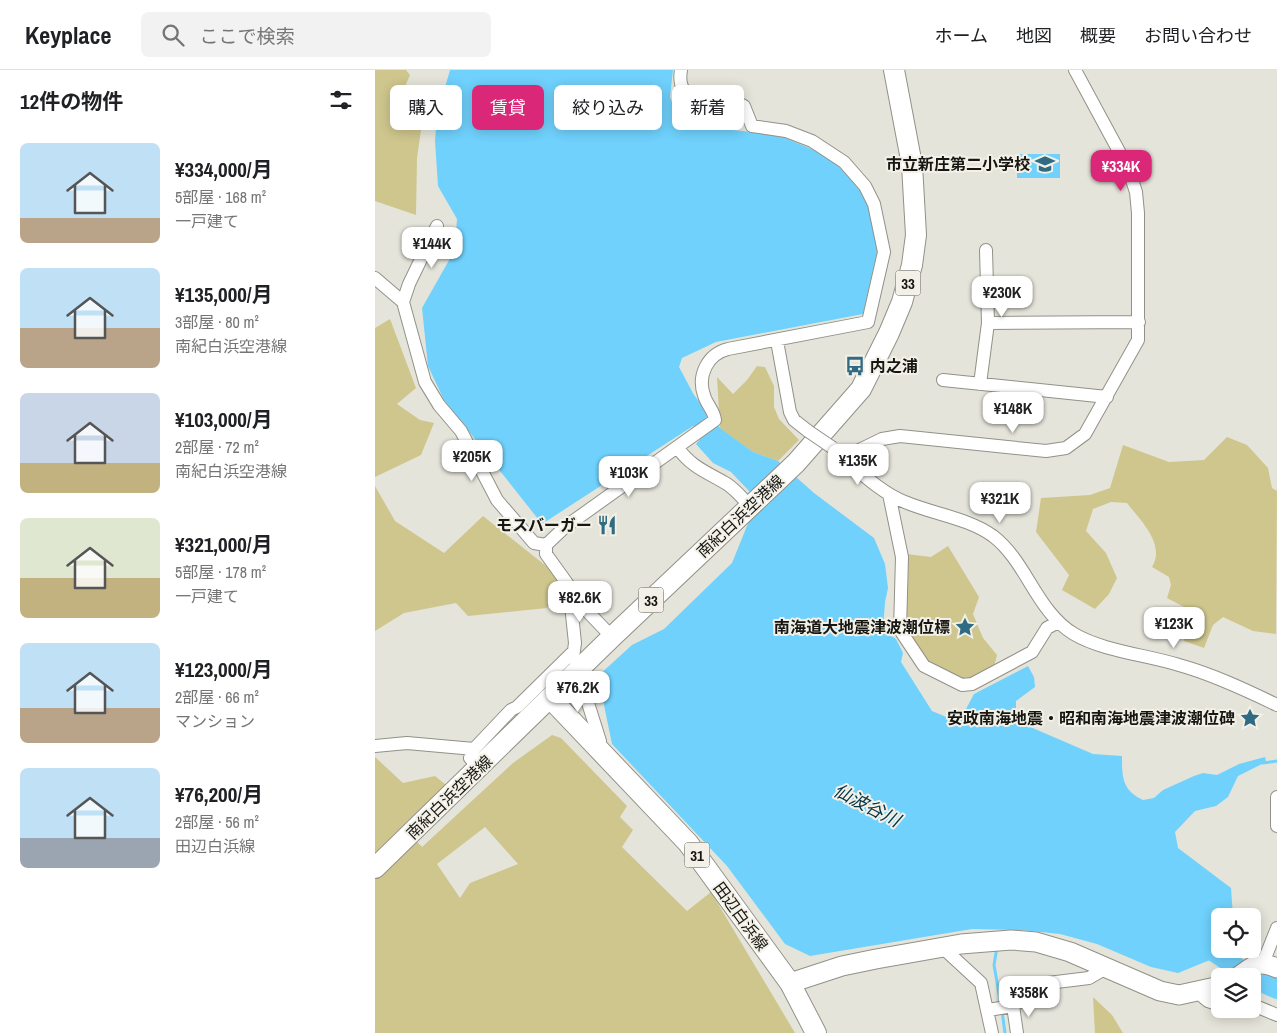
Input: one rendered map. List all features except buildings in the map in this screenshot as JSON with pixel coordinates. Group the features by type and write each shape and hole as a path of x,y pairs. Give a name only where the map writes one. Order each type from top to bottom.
{"main road":[{"name":"南紀白浜空港線","path":"375,868 477,758 550,698 796,463 861,389 889,333 910,274 916,235 916,193 904,116 894,70"},
{"name":"田辺白浜線","path":"550,698 688,843 790,983 816,1033"}],"street":[{"path":"612,637 589,613 585,597 569,586 546,554 546,545 565,527 715,420 714,414 704,396 702,383 706,365 713,354 728,349 777,342 868,322 884,252 874,204 861,180 836,156 812,141 795,134 751,126 743,106 738,103 687,92 682,86 681,70"},
{"path":"843,458 882,438 899,436 1046,451 1066,448 1085,434 1138,340 1138,214 1136,192 1128,168 1075,70"},
{"path":"437,226 409,284 403,302 425,382 439,405 461,431 497,500 534,543 546,545"},
{"path":"980,384 988,323 986,250"},
{"path":"375,278 403,302"},
{"path":"988,323 1139,322"},
{"path":"777,342 790,412 794,420 833,448 889,494 903,502 974,526 992,536 1007,549 1057,622 1075,635 1101,645 1181,665 1277,704"},
{"path":"943,380 1107,397"},
{"path":"677,446 683,456 699,470 726,484 752,505"},
{"path":"889,494 902,557 900,630 924,666 962,685 973,684 1032,652 1047,628 1057,622"},
{"path":"375,746 407,743 477,758 511,710 517,707 573,655 575,644 569,586"},
{"path":"582,684 600,741 596,746"},
{"path":"1277,797 1277,826"},
{"path":"1265,965 1277,928"},
{"path":"790,983 842,966 942,947 975,942 1011,940 1036,942 1070,952 1160,991 1179,994 1211,989"},
{"path":"942,947 981,983 991,1010 992,1033"},
{"path":"991,1010 1011,1007 1048,983 1089,978 1106,968"},
{"path":"1199,992 1211,1002"},
{"path":"1011,1007 1017,1033"},
{"path":"1261,1008 1277,1015"}],"shaded area":[{"path":"375,70 406,70 410,75 406,85 390,85 390,130 421,130 417,158 416,215 375,201"},
{"path":"390,319 416,388 397,404 420,420 434,423 421,455 375,477 375,328"},
{"path":"757,366 765,367 774,386 774,407 779,419 799,440 778,461 753,452 720,429 717,377 733,394 747,380"},
{"path":"1227,437 1247,445 1268,468 1272,488 1277,491 1276,634 1253,631 1223,617 1213,625 1204,648 1184,641 1187,621 1184,607 1167,598 1171,585 1169,577 1152,567 1156,550 1154,541 1127,503 1111,502 1093,509 1086,531 1106,553 1117,578 1109,594 1095,609 1062,590 1069,575 1036,532 1041,498 1090,495 1110,488 1123,445 1169,462 1204,460"},
{"path":"375,486 395,521 444,553 483,516 555,573 559,591 547,608 468,616 456,603 404,613 375,631"},
{"path":"948,546 979,597 973,614 983,638 997,655 993,671 970,679 959,679 929,664 905,631 907,554 931,557"},
{"path":"552,735 561,738 627,806 620,817 633,830 622,847 687,911 711,892 795,1033 375,1033 375,757 403,783 435,776 451,789 405,829 422,847 513,763","holes":["485,827 518,864 470,883 460,898 437,864"]},
{"path":"1093,997 1112,1015 1123,1033 1095,1033"}],"water":[{"path":"450,70 673,70 670,97 672,102 672,130 734,130 778,135 826,155 848,175 870,202 877,252 863,314 716,342 682,358 679,367 694,395 721,429 753,452 778,461 814,493 874,538 885,564 888,588 883,630 896,639 903,653 901,662 932,711 951,719 966,709 974,694 1028,666 1034,677 1035,687 1016,701 1016,710 1028,726 1093,754 1122,756 1123,777 1127,787 1143,800 1154,798 1163,790 1194,776 1203,773 1217,775 1239,764 1265,757 1266,762 1238,776 1228,797 1216,806 1195,811 1175,832 1178,848 1231,888 1232,908 1211,908 1211,958 1215,958 1178,973 1151,967 1097,944 1060,934 1021,930 972,929 810,956 785,944 727,866 612,744 598,676 632,645 664,629 732,563 749,521 762,509 750,492 731,472 713,463 696,444 702,437 693,426 542,524 444,400 428,366 422,308 452,255 456,233 457,219 438,186 435,141 436,130 462,130 462,85 446,85"},
{"path":"1017,154 1060,154 1060,178 1017,178"}],"waterway":[{"path":"1263,763 1277,761"},
{"name":"仙波谷川","path":"1198,941 1238,968"},
{"path":"997,947 994,965 1001,1005"},
{"name":"仙波谷川","path":"1261,982 1277,989"},
{"path":"1002,1011 1005,1033"}],"place":[{"name":"市立新庄第二小学校","path":"1045,164"},
{"name":"内之浦","path":"855,366"},
{"name":"モスバーガー","path":"607,525"},
{"name":"南海道大地震津波潮位標","path":"965,627"},
{"name":"安政南海地震・昭和南海地震津波潮位碑","path":"1250,718"}]}
